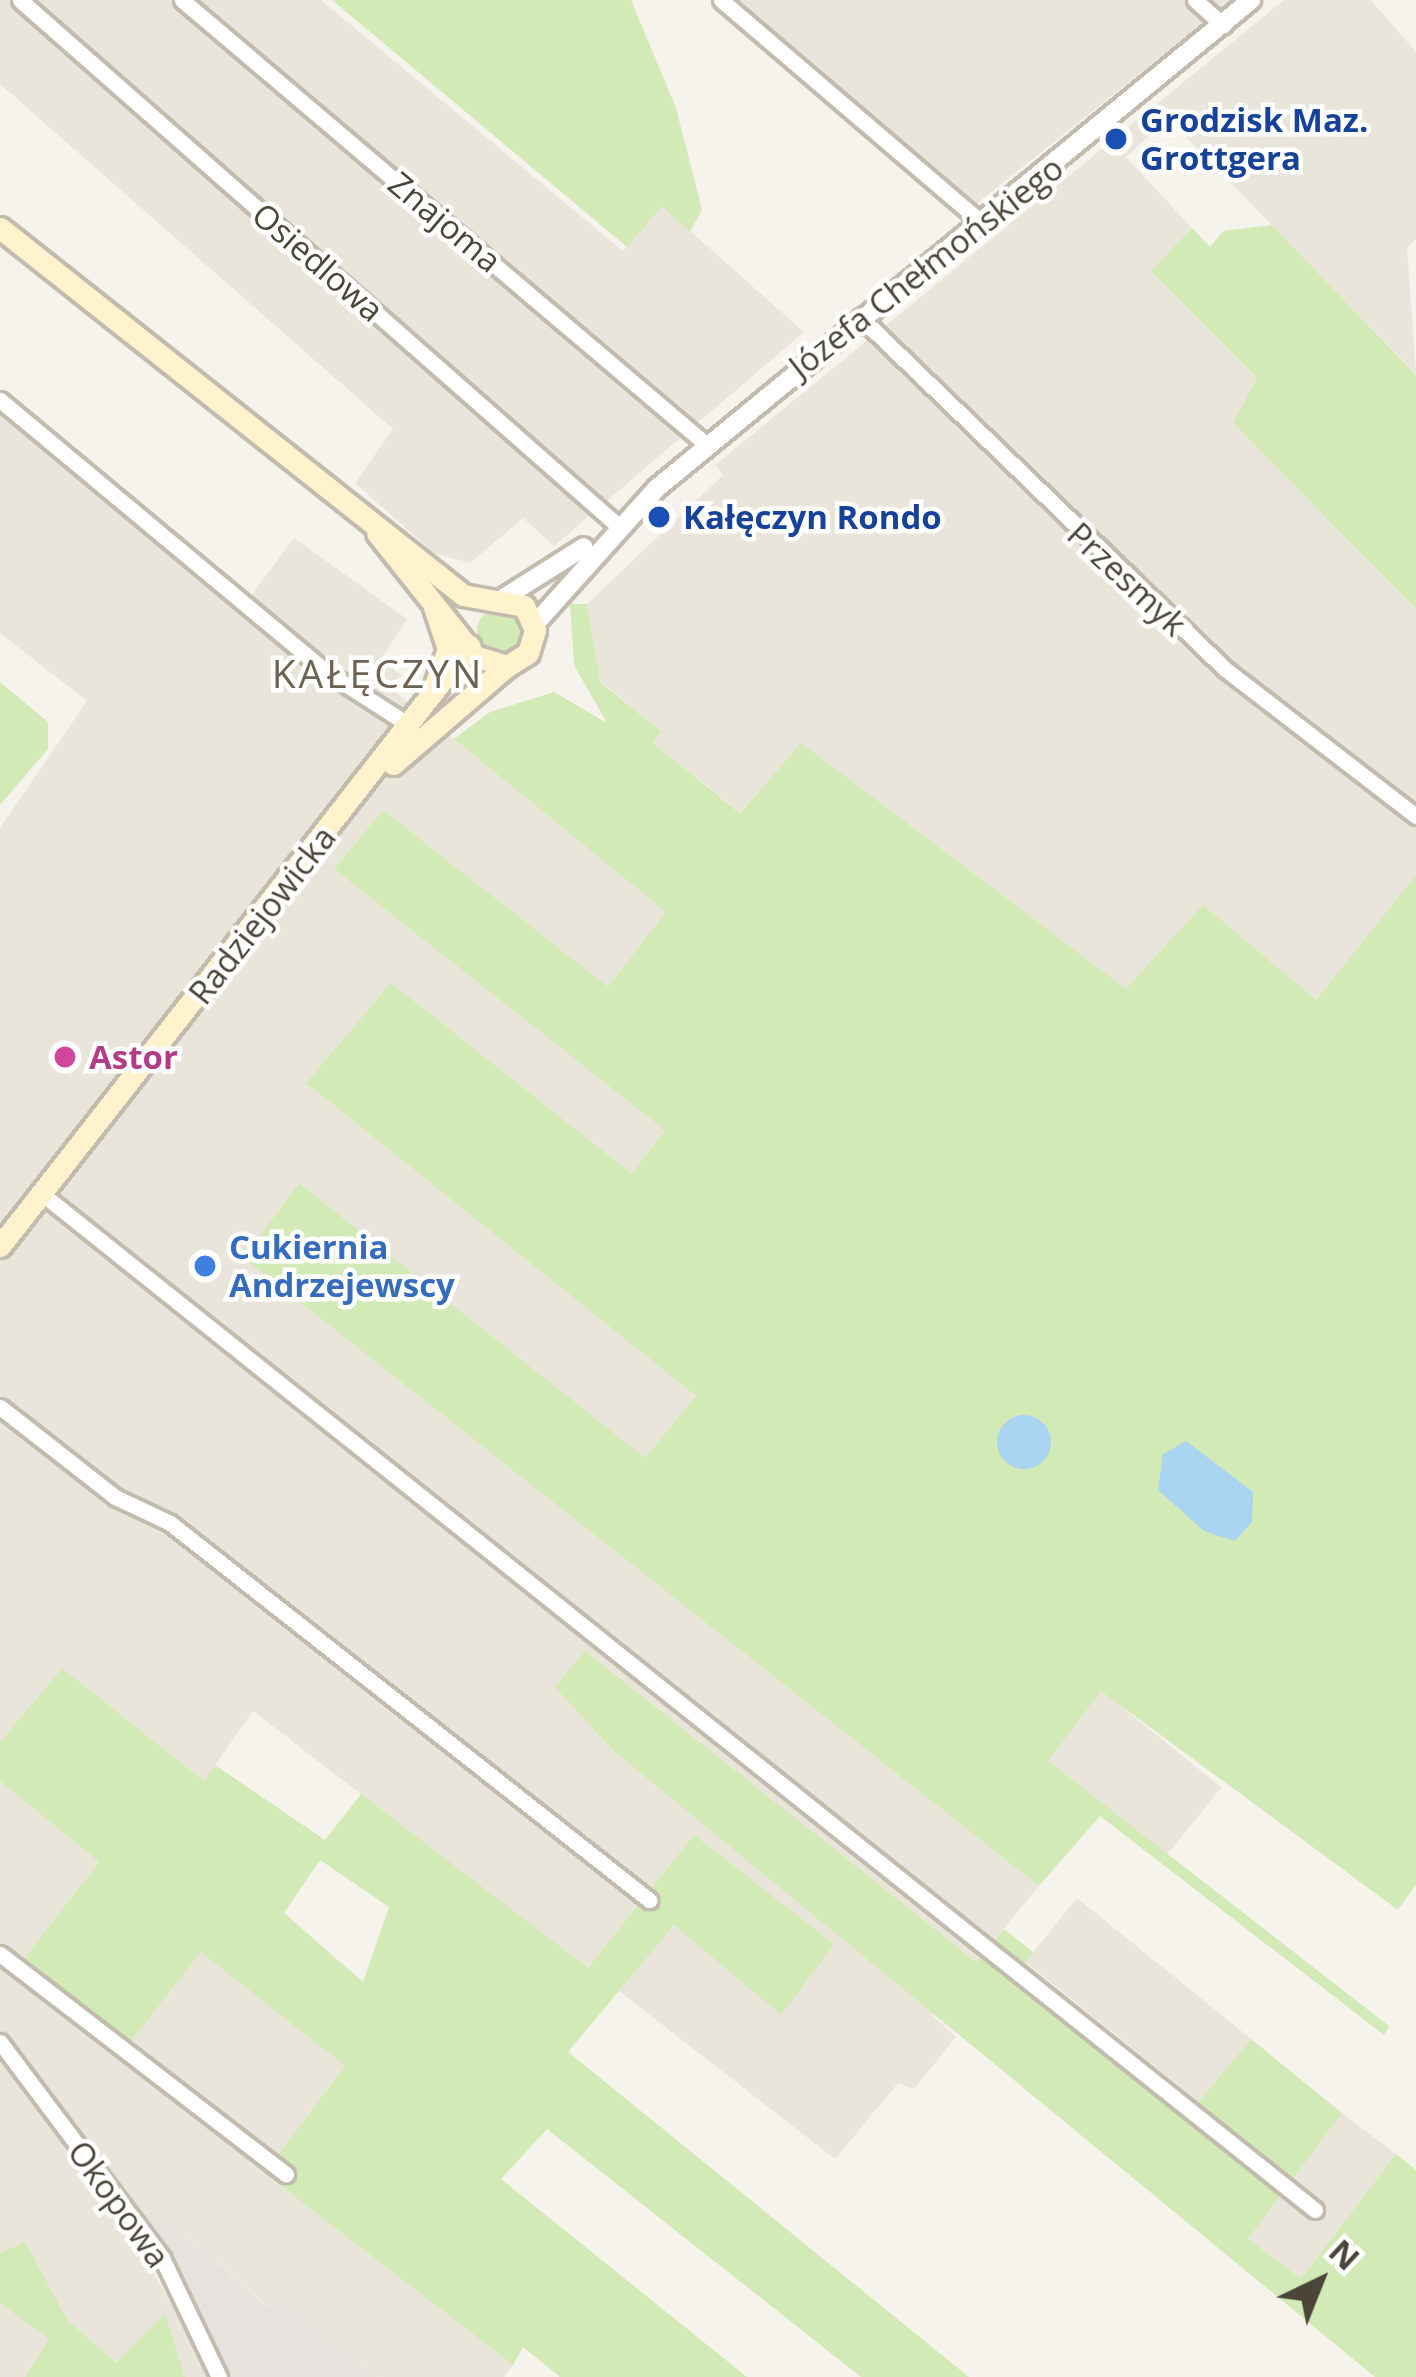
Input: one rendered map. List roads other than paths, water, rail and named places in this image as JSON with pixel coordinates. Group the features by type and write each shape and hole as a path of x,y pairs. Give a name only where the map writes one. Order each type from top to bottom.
{"main road":[{"path":"0,228 377,532 535,624"},
{"path":"377,532 467,639 507,666"},
{"path":"409,725 448,650 410,571"},
{"name":"Radziejowicka","path":"0,1246 345,810 495,599"},
{"name":"Radziejowicka","path":"345,810 507,666 528,653 535,624"}],"street":[{"name":"Osiedlowa","path":"20,0 610,529"},
{"name":"Znajoma","path":"182,0 707,445"},
{"path":"721,0 982,223"},
{"path":"1195,0 1223,25"},
{"name":"Józefa Chełmońskiego","path":"495,599 610,529 860,317 982,223 1250,0"},
{"name":"Przesmyk","path":"860,317 1226,669 1416,816"},
{"path":"0,400 325,671 409,725"},
{"name":"Józefa Chełmońskiego","path":"535,624 610,529"},
{"path":"40,1193 1315,2210"},
{"path":"0,1408 115,1497 170,1523 650,1900"},
{"path":"0,1954 286,2174"},
{"name":"Okopowa","path":"0,2042 162,2258 219,2377"}],"water":[{"path":"1024,1415 1043,1423 1051,1442 1043,1461 1024,1469 1005,1461 997,1442 1005,1423"},
{"path":"1186,1441 1253,1492 1252,1522 1235,1541 1204,1531 1158,1490 1163,1454"}],"place":[{"name":"Grodzisk Maz. Grottgera","path":"1116,139"},
{"name":"Kałęczyn Rondo","path":"659,517"},
{"name":"Astor","path":"65,1057"},
{"name":"Cukiernia Andrzejewscy","path":"205,1266"}],"district":[{"name":"KAŁĘCZYN","path":"378,673"}]}
